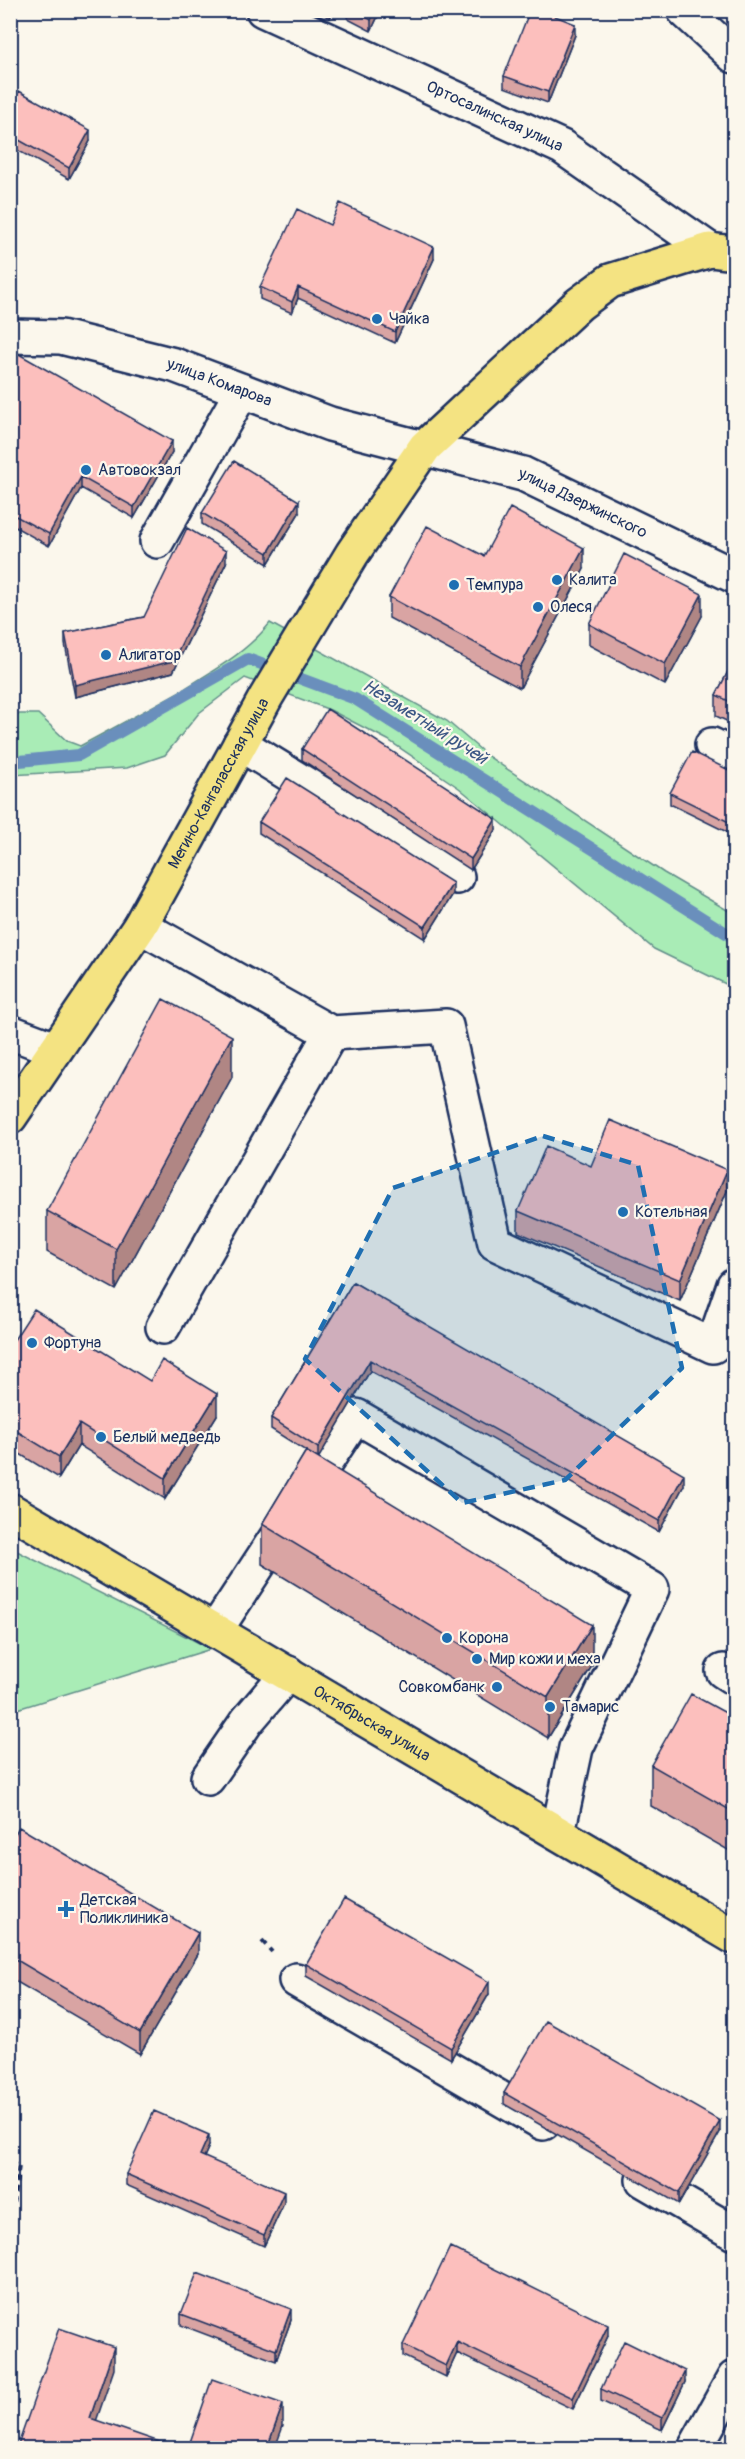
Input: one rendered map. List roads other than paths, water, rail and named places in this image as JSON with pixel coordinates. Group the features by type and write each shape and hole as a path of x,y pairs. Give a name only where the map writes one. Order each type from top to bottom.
{"main road":[{"name":"Ортосалинская улица","path":"425,447 579,304 610,281 722,251"},
{"name":"Мегино-Кангаласская улица","path":"10,1117 140,926 266,697 352,554 425,447"},
{"name":"Октябрьская улица","path":"10,1510 735,1937"}],"street":[{"name":"Ортосалинская улица","path":"263,10 562,147 722,251"},
{"path":"684,10 735,56"},
{"name":"улица Комарова","path":"10,336 61,337 174,365 330,424 425,447"},
{"path":"157,542 242,391"},
{"name":"улица Дзержинского","path":"425,447 523,474 735,576"},
{"path":"240,744 457,877"},
{"path":"140,926 330,1033 446,1026 495,1243 713,1346 735,1285"},
{"path":"10,1032 56,1049"},
{"path":"163,1327 330,1033"},
{"path":"215,1631 356,1416 652,1589 576,1748 558,1833"},
{"path":"208,1778 247,1721 288,1674"},
{"path":"296,1980 571,2139"},
{"path":"612,2163 735,2233"},
{"path":"694,2448 735,2378"}],"waterway":[{"name":"Незаметный ручей","path":"10,762 79,755 248,659 355,699 734,938"}],"place":[{"name":"Чайка","path":"377,319"},
{"name":"Автовокзал","path":"86,470"},
{"name":"Калита","path":"557,580"},
{"name":"Темпура","path":"454,585"},
{"name":"Олеся","path":"538,607"},
{"name":"Алигатор","path":"106,655"},
{"name":"Котельная","path":"623,1212"},
{"name":"Фортуна","path":"32,1343"},
{"name":"Белый медведь","path":"101,1437"},
{"name":"Корона","path":"447,1638"},
{"name":"Мир кожи и меха","path":"477,1659"},
{"name":"Совкомбанк","path":"497,1687"},
{"name":"Тамарис","path":"550,1707"},
{"name":"Детская Поликлиника","path":"66,1909"}]}
